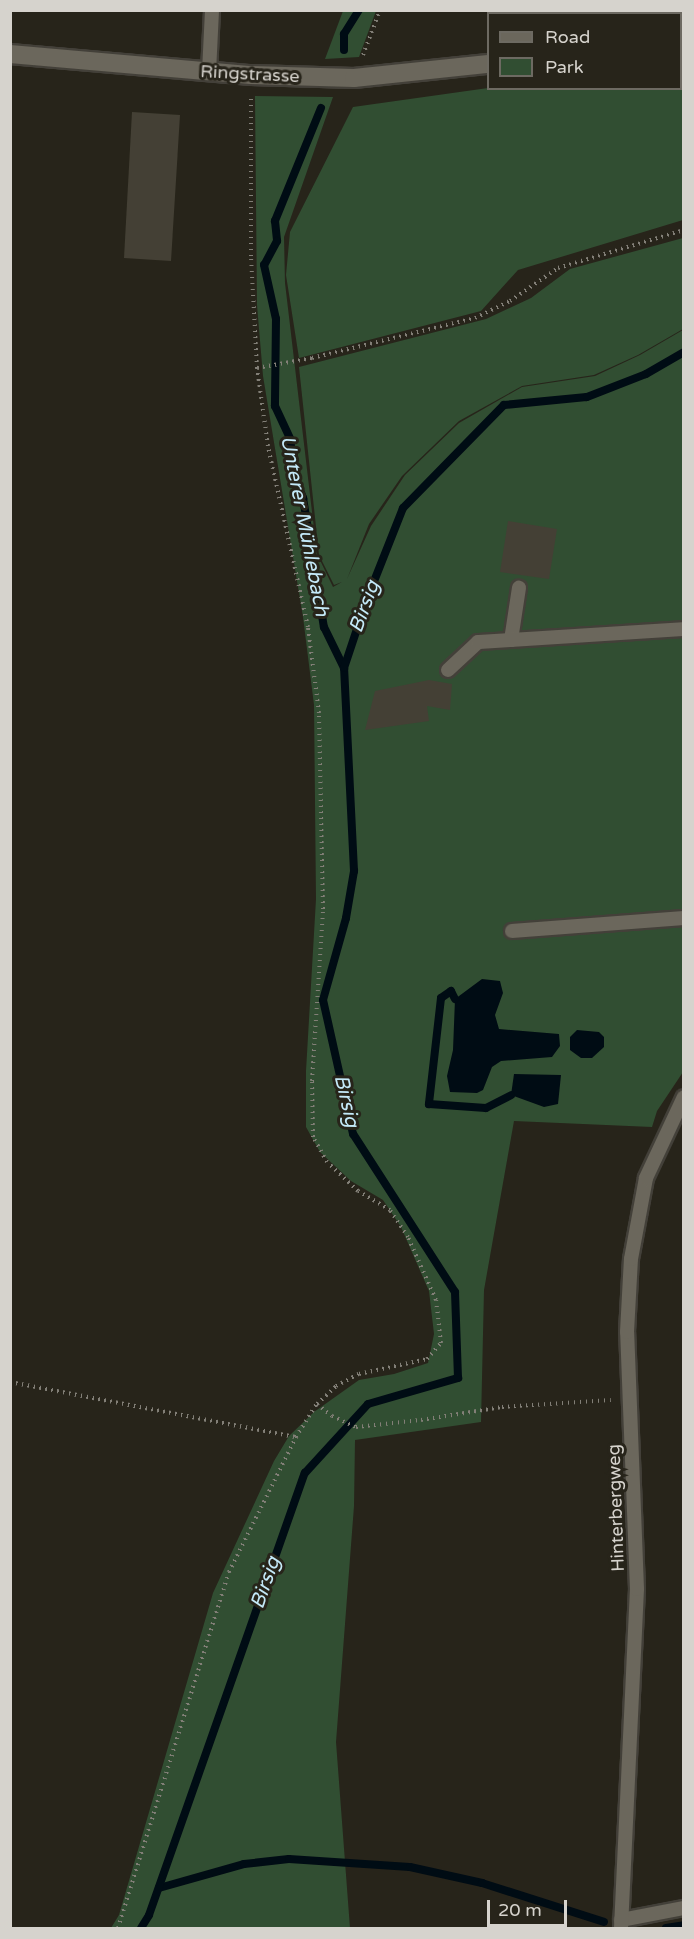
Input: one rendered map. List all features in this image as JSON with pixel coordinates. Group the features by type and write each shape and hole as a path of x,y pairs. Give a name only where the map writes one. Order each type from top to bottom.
{"street":[{"name":"Ringstrasse","path":"10,54 251,75 354,78 487,64"}],"lane":[{"path":"209,72 212,10"},
{"path":"511,640 519,588"},
{"path":"448,670 478,642 684,629"},
{"path":"512,931 684,918"},
{"name":"Hinterbergweg","path":"621,1924 637,1589 628,1399 627,1332 631,1259 645,1178 684,1096"},
{"path":"621,1924 684,1908"}],"path":[{"path":"354,78 380,10"},
{"path":"118,1929 229,1572 296,1437 317,1404 336,1386 359,1374 427,1359 441,1343 436,1300 408,1237 390,1210 358,1191 327,1162 313,1137 312,1081 323,909 319,713 308,627 268,446 257,369 251,256 251,75"},
{"path":"257,369 476,318 510,301 558,268 684,230"},
{"path":"10,1382 296,1437"},
{"path":"317,1404 332,1416 356,1426 421,1420 502,1407 628,1399"}],"green space":[{"path":"343,11 376,11 359,57 325,59"},
{"path":"684,11 683,220 518,270 481,311 299,358 286,275 290,232 353,107 487,88 487,90 682,90 682,12 672,12"},
{"path":"255,96 333,97 284,237 285,283 317,554 333,587 342,582 334,585 319,555 299,367 486,319 531,298 570,269 683,238 683,329 638,355 594,375 522,386 459,421 402,476 369,524 347,579 371,526 405,475 459,423 522,387 595,376 640,355 683,330 683,1072 657,1111 652,1127 514,1121 484,1290 481,1422 355,1440 354,1506 336,1742 350,1928 111,1928 119,1915 213,1593 274,1461 289,1436 314,1412 359,1380 394,1374 428,1363 434,1334 429,1291 401,1227 383,1200 351,1181 320,1152 306,1127 306,1071 316,899 314,705 303,617 263,376 257,305"}],"shaded area":[{"path":"482,979 500,981 503,993 495,1015 499,1029 559,1034 560,1046 552,1057 501,1061 492,1067 483,1090 477,1093 450,1092 447,1076 453,1050 455,999"},
{"path":"577,1030 599,1032 604,1037 604,1047 592,1058 581,1058 570,1050 570,1037"},
{"path":"514,1074 561,1075 558,1104 544,1107 511,1095"}],"building":[{"path":"132,112 180,115 171,261 124,258"},
{"path":"508,521 557,529 549,579 500,572"},
{"path":"429,680 452,684 450,710 427,706 429,721 365,730 375,691"}],"waterway":[{"name":"Unterer Mühlebach","path":"344,50 344,34 359,10"},
{"name":"Unterer Mühlebach","path":"321,108 275,221 277,241 264,265 276,319 275,406 291,441 290,467 303,498 324,627 344,668"},
{"name":"Birsig","path":"141,1928 149,1915 305,1473 368,1404 458,1378 455,1292 353,1134 323,1000 346,918 354,871 344,668 367,599 403,508 504,405 587,397 646,374 684,352"},
{"path":"455,999 451,991 441,998 429,1104 486,1108 511,1095"},
{"path":"159,1888 244,1864 289,1859 410,1867 482,1883 604,1922"},
{"path":"666,1928 684,1925"}]}
